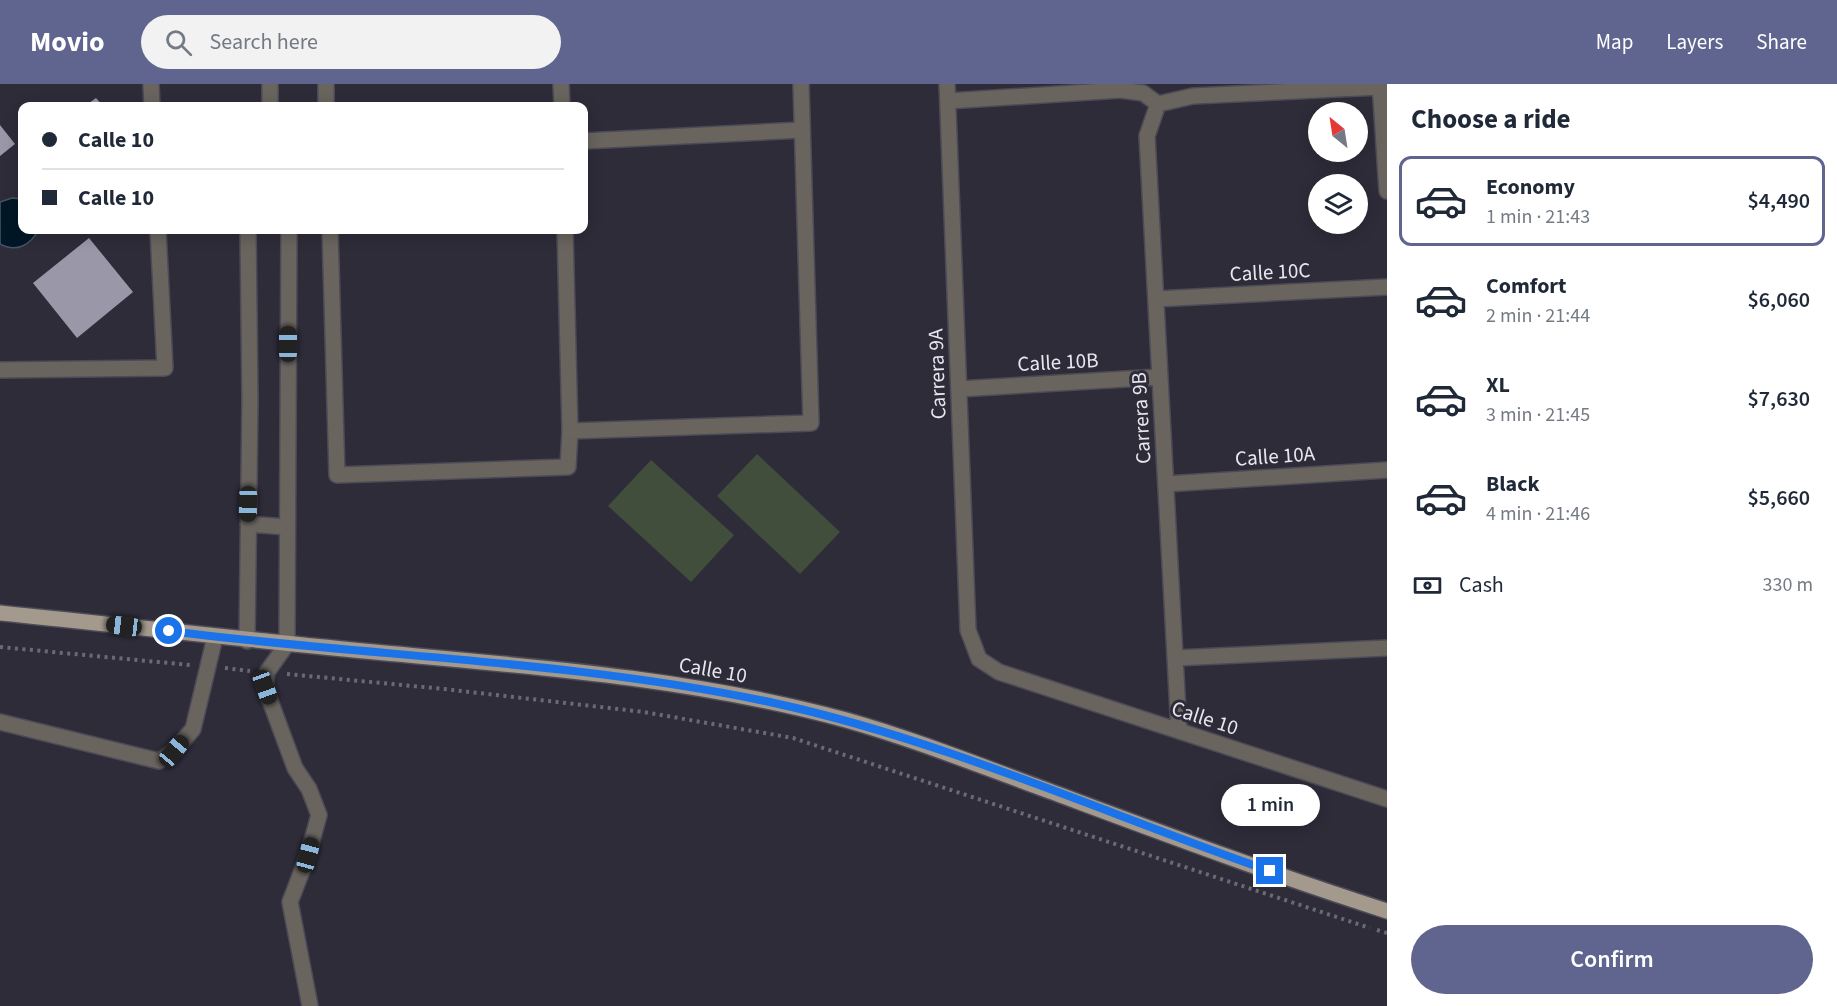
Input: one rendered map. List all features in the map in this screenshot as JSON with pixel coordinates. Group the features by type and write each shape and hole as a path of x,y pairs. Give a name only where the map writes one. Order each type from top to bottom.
{"main road":[{"name":"Calle 10","path":"0,612 247,641 553,669 674,684 827,716 978,765 1228,857 1387,910"}],"street":[{"path":"151,84 152,102"},
{"path":"270,84 270,102"},
{"path":"326,84 326,102"},
{"path":"561,84 562,102"},
{"path":"570,432 811,423 801,84"},
{"name":"Carrera 9A","path":"947,84 968,630 979,659"},
{"path":"948,101 1121,90 1143,93 1158,104 1193,96 1283,88 1380,86 1387,191"},
{"name":"Carrera 9B","path":"1158,104 1147,136 1179,731"},
{"path":"588,141 802,130"},
{"path":"0,370 165,368 158,234"},
{"path":"247,641 248,234"},
{"path":"289,234 287,644 267,672 265,687 295,768 309,789 319,815 308,855 290,902 310,1006"},
{"path":"330,234 337,476 568,467 570,432 565,234"},
{"name":"Calle 10C","path":"1156,299 1387,287"},
{"name":"Calle 10B","path":"959,390 1160,377"},
{"name":"Calle 10A","path":"1166,484 1387,470"},
{"path":"248,524 287,527"},
{"path":"0,722 159,761 174,751 193,729 215,637"},
{"path":"1175,658 1387,648"},
{"name":"Calle 10","path":"979,659 999,672 1387,799"}],"path":[{"path":"0,646 444,689 644,712 793,738 1387,933"}],"green space":[{"path":"757,454 840,532 800,574 717,496"},
{"path":"651,460 734,535 691,582 608,506"}],"water":[{"path":"18,199 18,234 36,234 22,246 12,248 0,244 0,202"}],"building":[{"path":"0,125 15,144 0,156"},
{"path":"89,238 133,292 77,338 33,283"}],"route":[{"path":"169,631 247,641 553,669 685,685 774,703 848,721 935,750 1270,871"}]}
